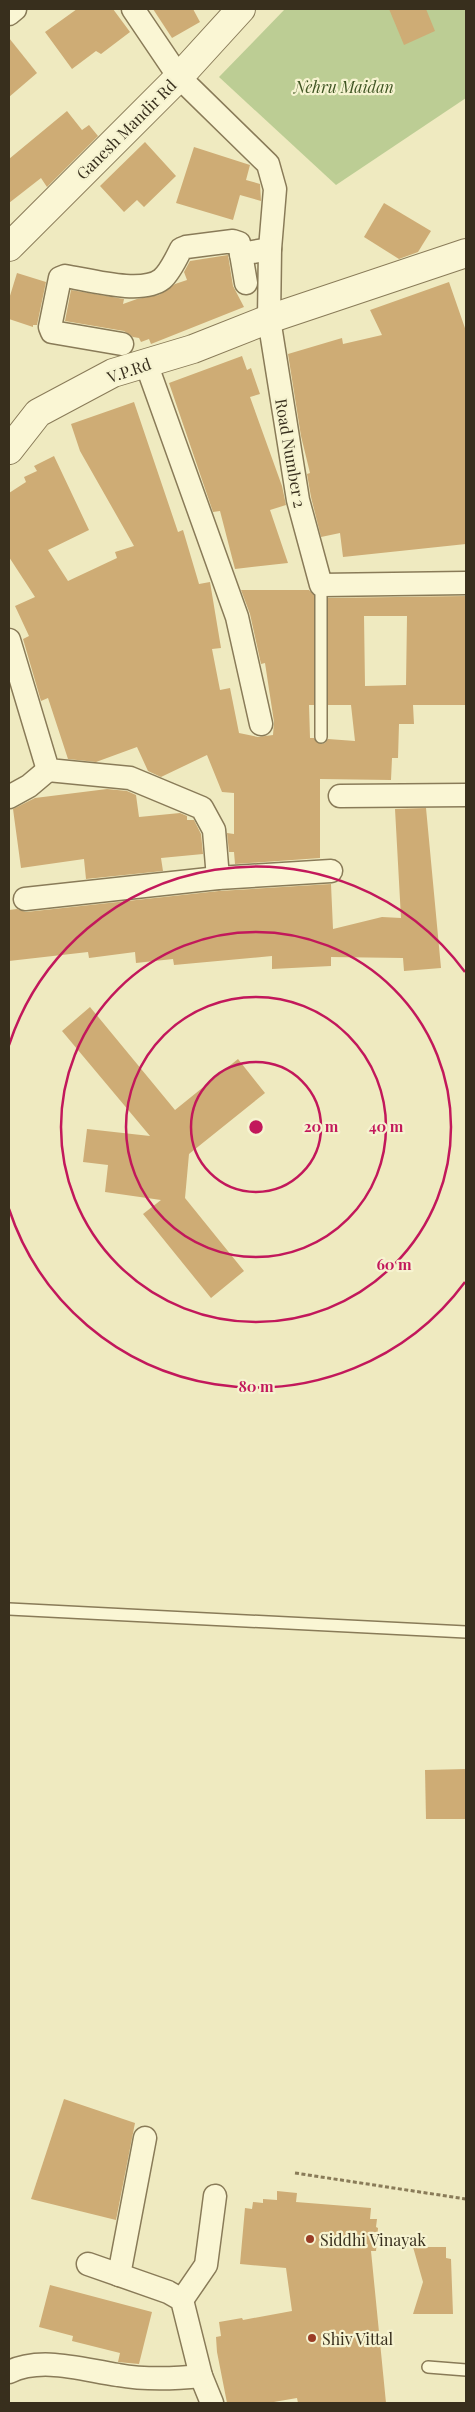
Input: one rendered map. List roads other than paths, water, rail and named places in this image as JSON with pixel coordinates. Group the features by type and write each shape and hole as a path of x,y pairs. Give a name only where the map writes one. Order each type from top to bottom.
{"street":[{"path":"9,14 14,9"},
{"path":"133,9 179,77 268,164 275,189 270,250 269,319"},
{"name":"Ganesh Mandir Rd","path":"9,247 179,77 240,9"},
{"path":"246,283 239,243 233,241 186,247 181,249 163,278 153,285 137,287 65,276 60,278 50,327 52,332 130,351 237,617 261,724"},
{"path":"241,254 270,250"},
{"name":"V.P.Rd","path":"9,450 38,413 113,373 130,351 193,349 269,319 466,253"},
{"name":"Road Number 2","path":"269,319 298,500 320,585"},
{"path":"320,585 466,583"},
{"path":"9,640 48,770"},
{"path":"9,797 29,786 48,770 130,778 202,808 214,830 218,878"},
{"path":"340,796 466,795"},
{"path":"25,899 218,878 331,872"},
{"path":"119,2275 145,2138"},
{"path":"182,2300 206,2265 215,2196"},
{"path":"88,2264 168,2292 182,2300 202,2376 212,2403"},
{"path":"9,2372 22,2366 68,2366 118,2376 165,2380 202,2376"}],"lane":[{"path":"320,585 322,737"},
{"path":"9,1609 466,1632"},
{"path":"428,2367 466,2370"}],"place":[{"name":"Siddhi Vinayak","path":"310,2239"},
{"name":"Shiv Vittal","path":"312,2338"}],"park label":[{"name":"Nehru Maidan","path":"344,86"}]}
